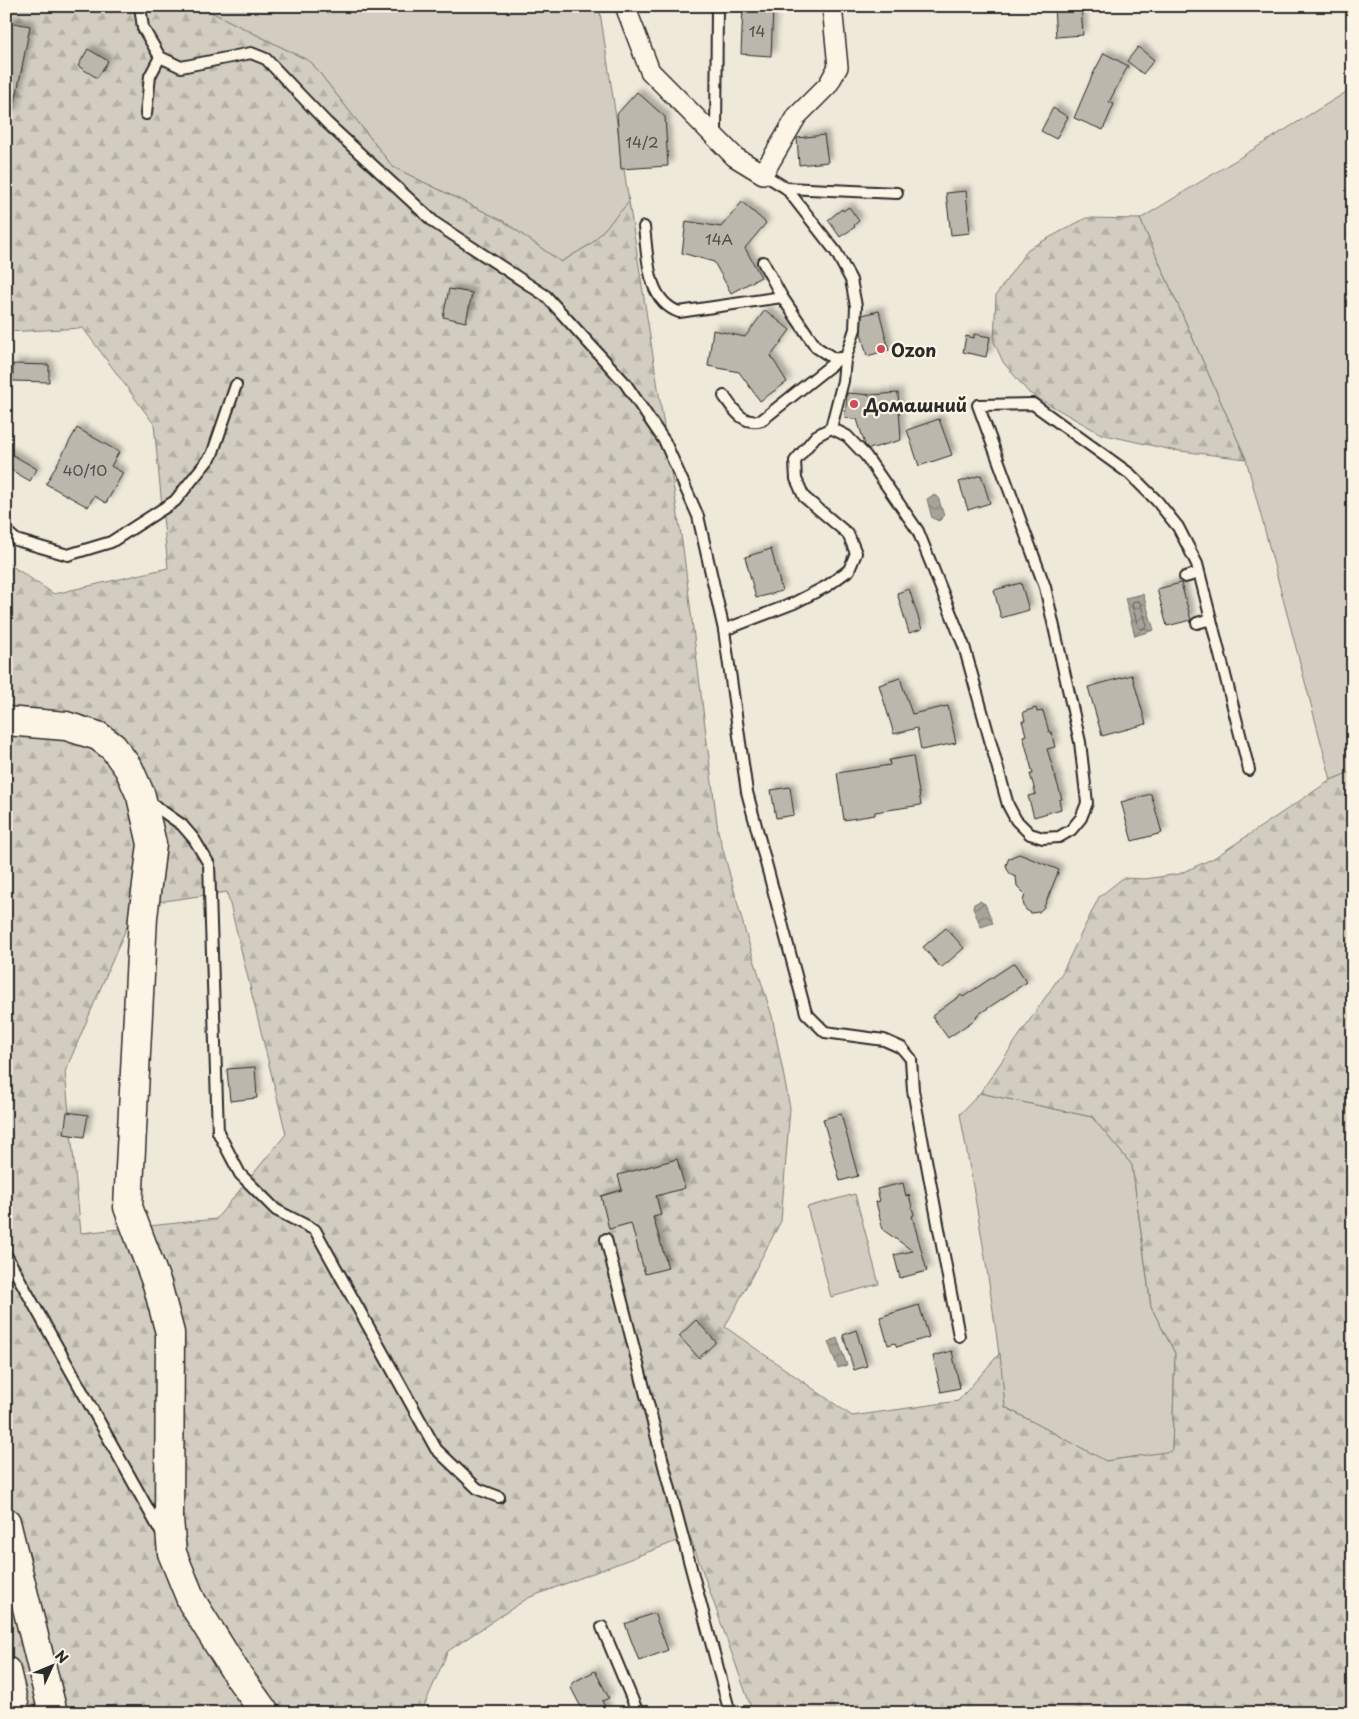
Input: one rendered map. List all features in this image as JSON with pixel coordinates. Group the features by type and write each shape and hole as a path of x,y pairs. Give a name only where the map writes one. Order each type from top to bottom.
{"main road":[{"path":"6,721 66,726 98,736 113,747 129,769 141,796 152,844 143,917 128,1207 157,1284 170,1333 169,1519 172,1553 192,1602 237,1674 265,1713"},
{"path":"6,1522 53,1713"},
{"path":"6,1671 16,1713"}],"street":[{"path":"625,6 650,71 735,157 763,174 797,116 828,86 838,67 832,6"}],"lane":[{"path":"140,6 143,28 160,57 181,67 251,53 266,59 327,122 434,223 546,296 624,383 665,442 698,516 724,630 747,792 806,1013 825,1032 884,1040 902,1048 910,1059 913,1090 959,1336"},
{"path":"716,136 717,6"},
{"path":"146,114 150,76 160,57"},
{"path":"724,630 794,603 827,586 848,570 856,553 848,534 804,498 796,479 795,461 816,436 830,428 843,381 843,359 855,329 856,306 851,280 836,252 786,188 763,174"},
{"path":"786,188 897,193"},
{"path":"644,227 652,283 660,299 670,309 679,312 782,298"},
{"path":"763,262 782,298 816,347 833,358 843,359"},
{"path":"724,396 742,419 756,422 762,420 843,359"},
{"path":"6,532 16,540 68,555 111,542 127,532 175,501 212,455 236,385"},
{"path":"830,428 847,436 866,456 918,531 964,646 1008,805 1016,820 1030,834 1043,838 1058,837 1071,830 1081,818 1087,803 1081,750 1045,587 978,406 1034,404 1130,474 1157,501 1178,527 1197,564 1250,770"},
{"path":"1185,577 1199,574"},
{"path":"1197,623 1211,619"},
{"path":"141,796 182,825 194,839 209,864 218,1132 240,1174 276,1210 316,1230 436,1449 478,1489 499,1497"},
{"path":"606,1239 730,1713"},
{"path":"6,1255 172,1553"},
{"path":"602,1627 638,1713"}],"green space":[{"path":"6,6 199,6 311,62 393,167 503,221 561,262 591,244 629,202 683,548 718,831 745,931 772,1016 790,1108 781,1221 725,1327 852,1416 958,1401 1000,1353 1005,1407 1106,1461 1172,1451 1175,1353 1151,1307 1132,1165 1092,1117 980,1093 1062,973 1099,897 1123,878 1145,879 1179,874 1214,858 1331,780 1353,771 1353,1713 753,1713 690,1536 528,1598 448,1651 421,1713 6,1713 6,562 54,594 168,568 154,424 83,328 6,332","holes":["227,892 286,1134 216,1219 81,1233 65,1072 136,905"]},
{"path":"199,6 599,6 629,202 591,244 561,262 503,221 393,167 311,62"},
{"path":"1353,88 1353,771 1331,780 1246,459 1140,219"},
{"path":"1086,218 1140,219 1246,459 1172,450 1101,434 1029,393 1003,362 994,342 996,295 1028,249"},
{"path":"980,1093 1092,1117 1132,1165 1151,1307 1175,1353 1172,1452 1105,1461 1005,1407 986,1260 960,1114"},
{"path":"855,1194 879,1284 831,1297 807,1207"}],"water":[{"path":"933,495 938,497 944,516 939,521 932,518 927,499"},
{"path":"1143,594 1154,630 1135,636 1125,598"},
{"path":"980,901 985,904 993,923 981,927 973,908 974,904"},
{"path":"837,1338 847,1365 838,1368 828,1342"}],"building":[{"path":"743,6 773,6 771,56 741,54"},
{"path":"1081,6 1083,35 1056,37 1054,8"},
{"path":"8,22 30,26 13,113 6,113 6,31"},
{"path":"1138,47 1154,60 1143,74 1127,61"},
{"path":"88,49 108,61 97,78 78,66"},
{"path":"1104,53 1128,66 1109,102 1114,104 1103,130 1074,118"},
{"path":"637,92 665,117 668,166 621,169 617,114"},
{"path":"1053,108 1068,117 1056,139 1041,131"},
{"path":"824,135 828,162 799,165 797,138"},
{"path":"966,191 970,233 951,235 946,193"},
{"path":"742,202 766,223 745,248 761,277 731,293 714,262 682,253 686,221 721,227"},
{"path":"849,207 859,221 854,225 855,227 840,237 828,220 842,209 843,211"},
{"path":"449,289 472,293 466,322 443,317"},
{"path":"765,310 790,330 771,356 787,382 760,401 739,372 708,366 713,330 745,337"},
{"path":"879,311 889,350 867,356 861,333 862,315"},
{"path":"974,334 990,337 986,357 963,352 966,336 974,338"},
{"path":"13,364 49,365 49,382 13,381"},
{"path":"847,393 871,395 898,393 901,440 869,449 865,445 857,419 845,418"},
{"path":"939,419 952,455 919,466 907,430"},
{"path":"77,428 119,452 111,466 123,473 106,503 94,496 88,507 46,484"},
{"path":"6,451 37,469 30,481 6,467"},
{"path":"981,475 990,503 968,510 959,482"},
{"path":"771,549 782,591 756,598 745,557"},
{"path":"1021,583 1029,610 1001,618 994,590"},
{"path":"1181,583 1191,620 1167,626 1157,589"},
{"path":"909,589 922,629 909,633 897,593"},
{"path":"1132,675 1146,724 1102,736 1088,687"},
{"path":"900,678 912,714 948,706 956,743 921,750 917,728 894,734 879,685"},
{"path":"1036,708 1037,712 1043,711 1049,732 1051,732 1055,747 1047,749 1062,799 1059,800 1061,809 1034,817 1028,796 1036,794 1030,774 1033,774 1023,736 1026,735 1022,721 1025,721 1023,712"},
{"path":"913,756 921,805 875,812 875,815 844,820 837,773 890,765 889,760"},
{"path":"790,787 794,815 776,818 771,790"},
{"path":"1151,794 1162,833 1132,841 1121,802"},
{"path":"1019,854 1059,870 1044,907 1039,912 1031,913 1025,909 1023,902 1025,894 1017,886 1016,877 1011,875 1007,869 1006,865 1009,858"},
{"path":"946,928 964,948 941,968 923,947"},
{"path":"1014,963 1027,982 976,1016 977,1018 948,1038 932,1016 961,995 963,997"},
{"path":"255,1067 257,1098 230,1101 227,1069"},
{"path":"67,1112 88,1115 84,1137 64,1134"},
{"path":"841,1114 858,1176 840,1181 823,1119"},
{"path":"677,1159 685,1188 656,1196 661,1215 653,1217 668,1268 645,1274 631,1223 609,1229 601,1196 622,1190 618,1175"},
{"path":"903,1183 906,1196 909,1195 914,1215 912,1216 927,1271 900,1278 894,1255 913,1251 883,1230 876,1202 880,1201 877,1189"},
{"path":"919,1305 929,1337 897,1347 895,1343 888,1345 880,1317"},
{"path":"696,1320 716,1342 699,1358 679,1336"},
{"path":"856,1330 867,1366 854,1370 843,1335"},
{"path":"952,1351 960,1388 941,1392 933,1356"},
{"path":"654,1613 668,1650 639,1661 625,1624"},
{"path":"595,1671 609,1698 602,1701 608,1713 584,1713 571,1688 572,1683"}],"place":[{"name":"Ozon","path":"881,349"},
{"name":"Домашний","path":"854,404"}]}
